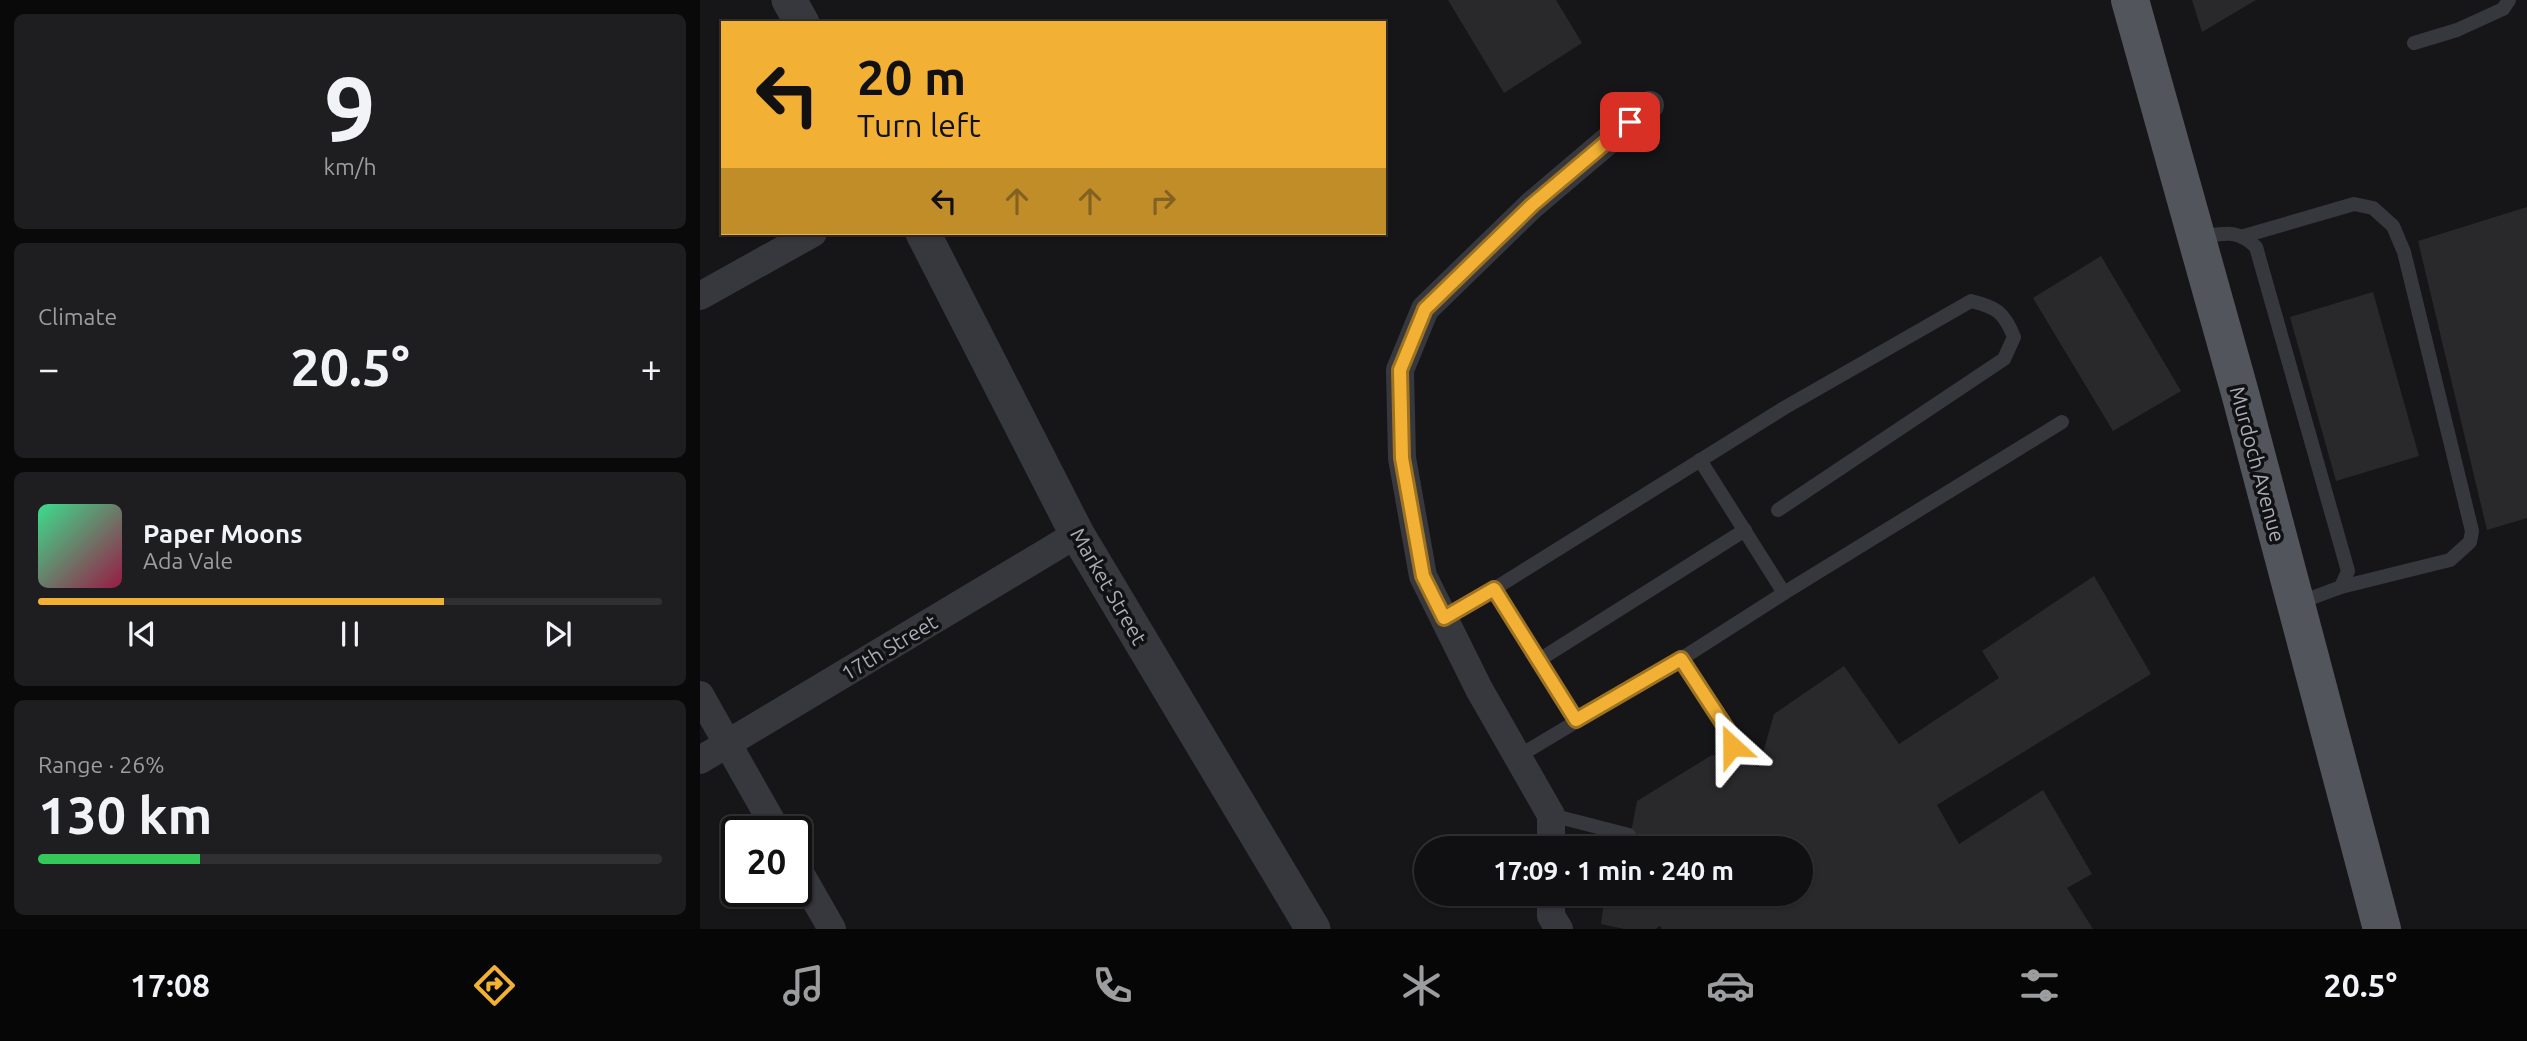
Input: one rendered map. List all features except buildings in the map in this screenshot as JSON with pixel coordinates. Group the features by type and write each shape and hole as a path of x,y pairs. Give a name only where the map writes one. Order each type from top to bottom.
{"main road":[{"name":"Murdoch Avenue","path":"2130,0 2197,237 2382,929"}],"street":[{"path":"789,0 801,21"},
{"path":"1551,836 1551,815 1479,690 1423,576 1402,458 1400,370 1425,309 1532,205 1650,105"},
{"path":"700,296 809,235"},
{"name":"Market Street","path":"924,235 1077,534 1313,929"},
{"name":"17th Street","path":"700,760 1077,534"},
{"path":"700,695 768,816"},
{"path":"812,894 832,929"},
{"path":"1551,906 1551,916 1559,929"}],"lane":[{"path":"2414,43 2469,25 2503,9 2509,0"},
{"path":"2197,237 2231,233 2244,236 2354,204 2373,208 2393,226 2404,252 2472,531 2470,542 2450,560 2341,587 2296,604"},
{"path":"2244,236 2256,247 2262,265 2347,570 2341,587"},
{"path":"1444,618 1784,408 1971,301 1991,306 2006,319 2014,337 2004,359 1778,510"},
{"path":"1517,757 1681,659 2062,422"},
{"path":"1700,460 1784,593"},
{"path":"1539,660 1745,530"},
{"path":"1494,589 1576,720"},
{"path":"1681,659 1728,731 1735,761"},
{"path":"1551,815 1629,835"}],"route":[{"path":"1630,122 1532,205 1425,309 1400,370 1402,458 1423,576 1444,618 1494,589 1576,720 1681,659 1728,731 1732,746"}]}
